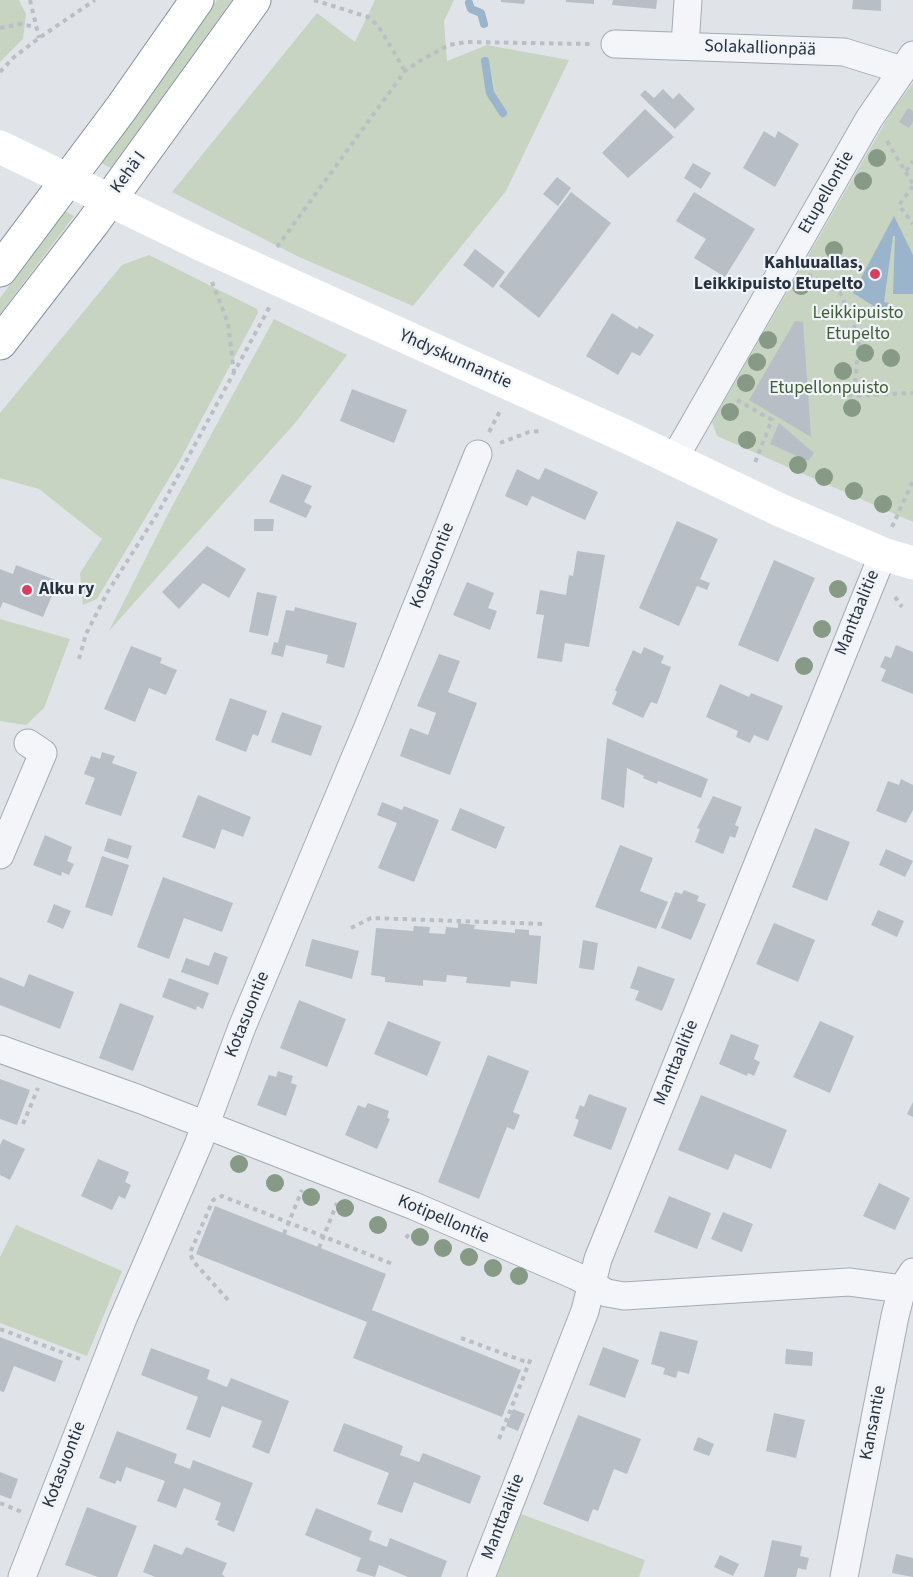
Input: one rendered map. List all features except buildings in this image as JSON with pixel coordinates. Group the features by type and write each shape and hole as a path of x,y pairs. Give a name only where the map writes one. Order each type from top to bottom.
{"main road":[{"path":"0,270 120,110 197,0"},
{"name":"Kehä I","path":"0,343 92,224 254,0"},
{"name":"Yhdyskunnantie","path":"0,147 200,244 674,459 780,510 896,558"}],"street":[{"path":"685,46 688,0"},
{"name":"Solakallionpää","path":"615,44 844,52 908,62"},
{"name":"Etupellontie","path":"674,459 869,119 908,62"},
{"name":"Kotasuontie","path":"22,1577 122,1321 206,1126 242,1027 370,722 478,454"},
{"name":"Manttaalitie","path":"481,1577 585,1311 598,1259 618,1208 896,558"},
{"path":"0,855 43,753 28,743"},
{"name":"Kotipellontie","path":"0,1049 48,1065 414,1206 608,1293 624,1296 849,1282 907,1281"},
{"name":"Kansantie","path":"844,1577 907,1281"}],"path":[{"path":"30,0 39,38"},
{"path":"0,72 12,58 95,0"},
{"path":"314,0 368,17 379,27 405,71"},
{"path":"0,28 21,24 35,27"},
{"path":"272,255 405,71 449,45 467,42 615,44"},
{"path":"882,133 913,185 899,205 913,224"},
{"path":"906,171 913,161"},
{"path":"786,261 840,293 859,340 854,396"},
{"path":"210,278 228,323 234,374"},
{"path":"79,658 86,634 107,593 159,511 272,301"},
{"path":"715,387 772,420 754,466"},
{"path":"830,392 854,396 913,393"},
{"path":"478,454 506,440 529,432 544,431"},
{"path":"902,607 895,597 896,558 913,481"},
{"path":"351,928 371,918 545,924"},
{"path":"23,1124 48,1065"},
{"path":"284,1234 304,1184"},
{"path":"228,1300 200,1269 190,1253 213,1200 222,1196 395,1265"},
{"path":"319,1248 339,1198"},
{"path":"0,1329 69,1354"},
{"path":"461,1338 529,1363"},
{"path":"499,1439 531,1358"},
{"path":"0,1503 11,1508"}],"green space":[{"path":"0,0 19,0 26,14 23,39 0,62"},
{"path":"217,0 232,0 111,168 101,163"},
{"path":"375,0 454,0 444,21 447,61 487,45 569,60 506,191 413,306 299,257 172,192 317,13 355,42"},
{"name":"Etupellonpuisto","path":"913,83 913,522 717,436 712,422 893,109"},
{"path":"65,211 74,216 0,314 0,298"},
{"path":"149,255 257,309 258,313 180,460 97,599 83,605 80,573 102,539 39,489 0,478 0,413 122,265"},
{"path":"274,319 347,355 296,422 109,631 169,512"},
{"path":"0,619 70,639 44,708 26,725 0,721"},
{"path":"16,1225 122,1271 87,1356 0,1323 0,1257"},
{"path":"521,1514 645,1560 639,1577 497,1577"}],"water":[{"name":"Kahluuallas, Leikkipuisto Etupelto","path":"894,216 913,255 913,294 893,294 895,236 893,236 884,302 889,303 883,312 853,293"}],"waterway":[{"path":"469,3 471,9 481,13 484,24"},
{"path":"485,61 490,93 503,113"}],"place":[{"name":"Kahluuallas, Leikkipuisto Etupelto","path":"875,274"},
{"name":"Alku ry","path":"27,590"}],"park label":[{"name":"Leikkipuisto Etupelto","path":"858,324"}]}
